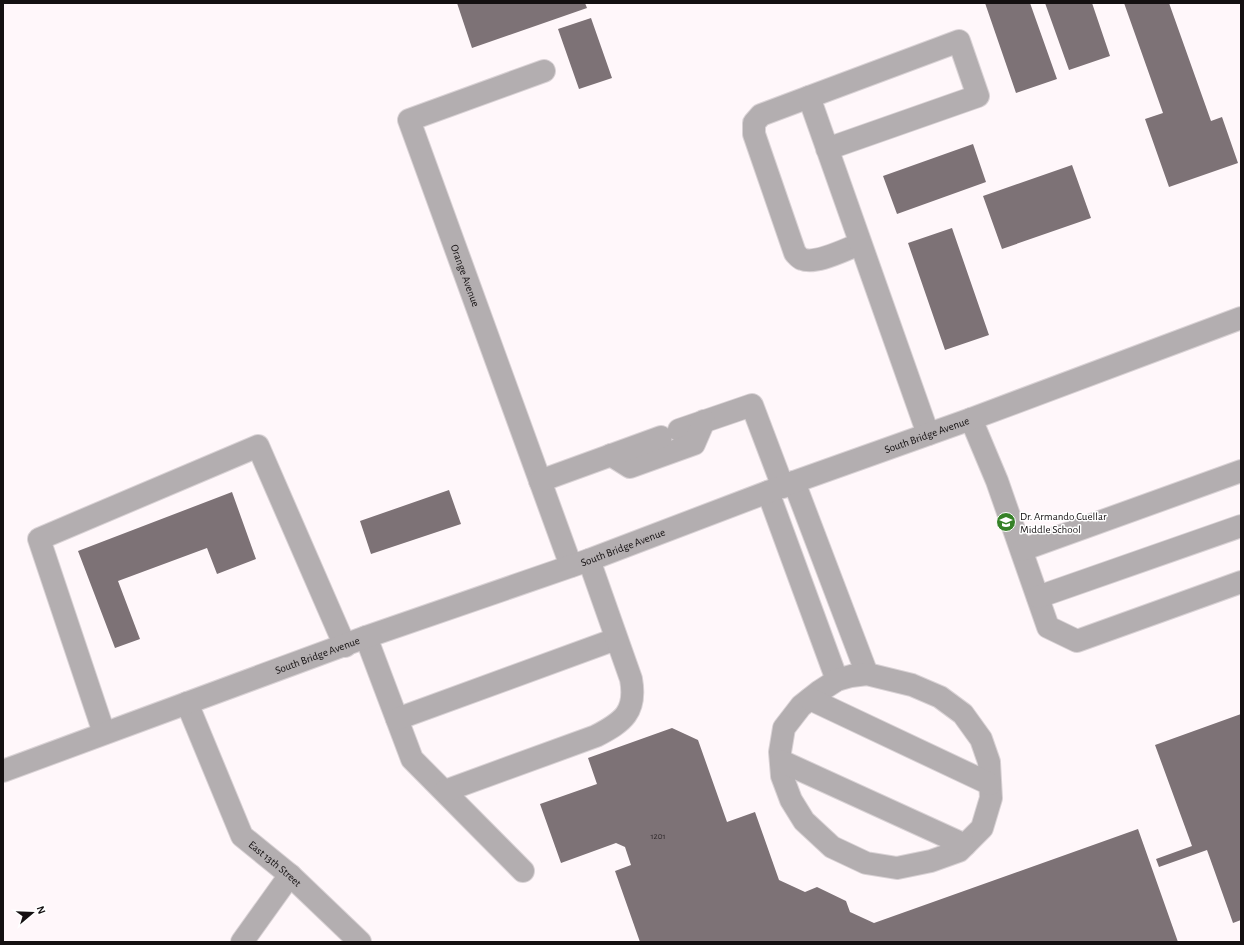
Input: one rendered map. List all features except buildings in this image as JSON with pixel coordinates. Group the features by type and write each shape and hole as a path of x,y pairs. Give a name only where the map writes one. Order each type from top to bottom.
{"street":[{"path":"827,149 978,96 959,41 761,115 754,123 754,134 795,253 801,259 810,261 821,259 860,244"},
{"name":"Orange Avenue","path":"445,791 596,736 613,727 626,715 631,706 633,692 631,679 616,639 540,481 409,120 544,71"},
{"path":"809,97 928,434"},
{"name":"South Bridge Avenue","path":"3,771 366,637 580,563 1241,318"},
{"path":"540,481 752,405 782,487 837,680"},
{"path":"971,419 997,481 1048,627 1076,641 1241,582"},
{"path":"611,455 630,467 694,444 704,421"},
{"path":"104,733 39,539 258,446 345,646"},
{"path":"1022,550 1241,471"},
{"path":"782,487 867,674"},
{"path":"1038,597 1241,526"},
{"path":"366,637 412,759 523,872"},
{"path":"397,719 616,639"},
{"path":"867,674 912,685 940,697 963,714 981,739 989,762 991,798 982,828 959,851 931,861 897,868 866,863 832,847 804,821 791,800 782,776 780,752 784,728 801,706 820,690 837,680 867,674"},
{"path":"810,699 990,784"},
{"name":"East 13th Street","path":"187,703 242,836 290,874 360,942"},
{"path":"781,761 966,845"},
{"path":"242,942 290,874"}],"place":[{"name":"Dr. Armando Cuellar Middle School","path":"1006,522"}]}
